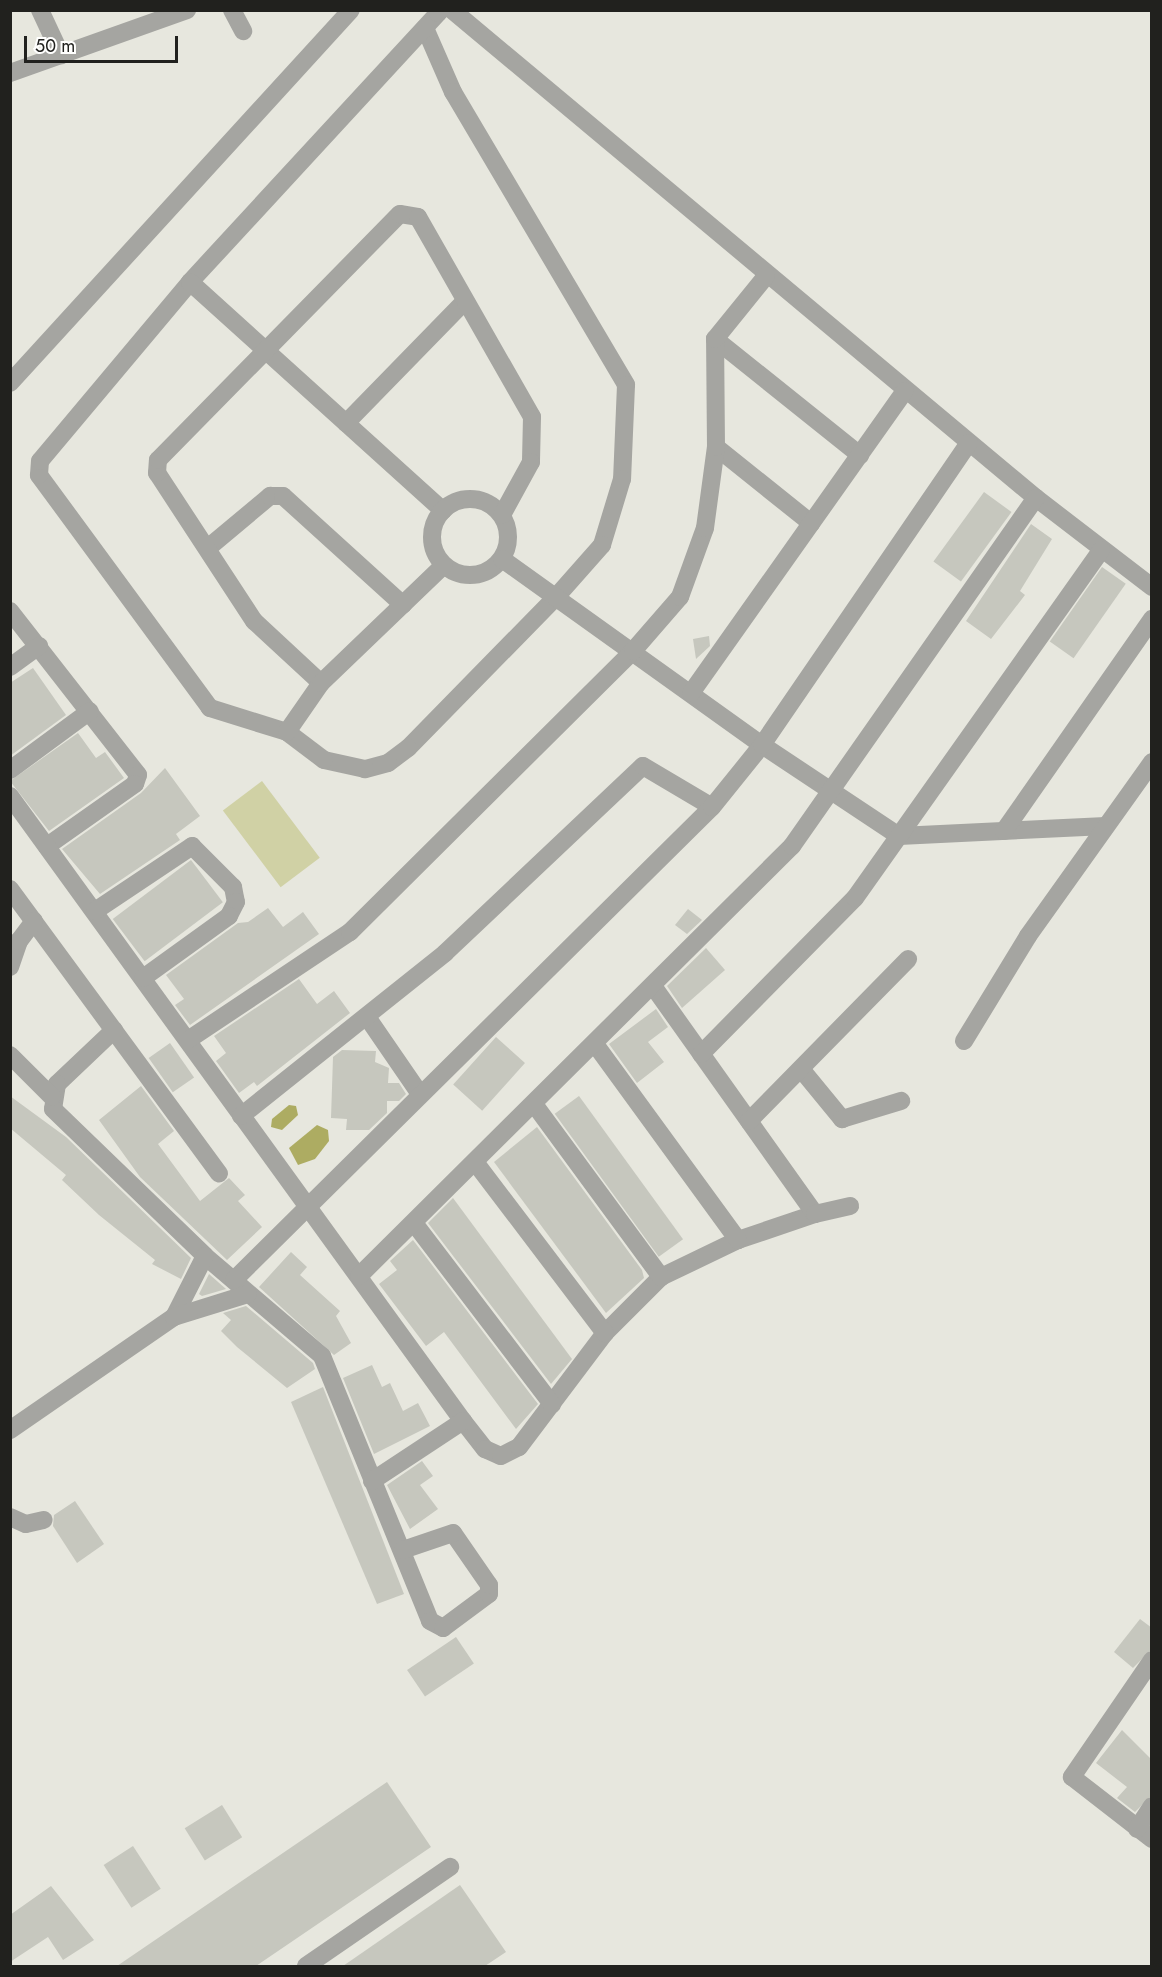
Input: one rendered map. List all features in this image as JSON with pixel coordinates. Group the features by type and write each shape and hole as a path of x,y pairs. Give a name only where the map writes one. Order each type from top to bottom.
{"street":[{"path":"40,10 61,55"},
{"path":"10,74 61,55 142,18 187,10"},
{"path":"232,10 243,31"},
{"path":"10,383 351,10"},
{"path":"425,28 453,92 626,385 622,479 602,544 556,597 388,763 364,769 324,760 287,732 210,708 39,475 46,449 190,282 441,10"},
{"path":"452,10 905,391 1101,550 1152,587"},
{"path":"321,683 254,621 209,547 157,473 158,460 264,349 334,286 400,214 418,217 532,417 531,462 502,514"},
{"path":"188,1040 350,932 633,651 680,597 705,528 716,447 715,339 766,276"},
{"path":"190,282 443,511"},
{"path":"346,423 465,301"},
{"path":"715,339 860,455"},
{"path":"691,693 905,391"},
{"path":"234,1280 712,807 762,745 969,443"},
{"path":"716,447 812,523"},
{"path":"209,547 270,496 283,496 403,605"},
{"path":"359,1276 778,862 831,792 1036,498"},
{"path":"473,499 502,514 509,537 502,559 485,573 463,575 444,565 434,548 433,528 443,511 473,499"},
{"path":"701,1054 818,941 899,836 1101,550"},
{"path":"502,559 762,745 899,836 1106,826"},
{"path":"287,732 321,683 444,565"},
{"path":"10,611 138,775 135,784 47,846"},
{"path":"1004,831 1152,619"},
{"path":"10,667 39,646"},
{"path":"10,770 90,711"},
{"path":"964,1041 1028,936 1152,762"},
{"path":"242,1116 445,953 643,765 712,807"},
{"path":"10,796 485,1449 501,1456 519,1447 605,1333 661,1277 738,1240 815,1214 850,1206"},
{"path":"94,911 192,846 233,887 236,902 229,916 143,978"},
{"path":"10,889 219,1173"},
{"path":"10,967 19,941 34,921"},
{"path":"748,1121 908,959"},
{"path":"653,986 815,1214"},
{"path":"367,1017 420,1094"},
{"path":"114,1030 57,1084 51,1097 53,1109 205,1256 322,1356 372,1481 435,1626 443,1628 489,1594 489,1585 453,1533 403,1550"},
{"path":"595,1044 738,1240"},
{"path":"10,1055 51,1097"},
{"path":"801,1069 842,1119 901,1101"},
{"path":"534,1104 661,1277"},
{"path":"475,1162 605,1333"},
{"path":"414,1223 552,1404"},
{"path":"174,1317 205,1256"},
{"path":"10,1430 174,1317 248,1294"},
{"path":"372,1481 463,1421"},
{"path":"10,1517 26,1524 44,1520"},
{"path":"1152,1660 1071,1777 1144,1834 1152,1806"},
{"path":"306,1966 450,1867"}],"green space":[{"path":"262,781 320,858 281,887 223,810"}],"shaded area":[{"path":"289,1105 296,1106 298,1115 282,1130 271,1127 272,1119"},
{"path":"317,1125 328,1130 329,1141 315,1159 298,1165 289,1148"}],"building":[{"path":"984,492 1012,512 961,582 933,562"},
{"path":"1031,524 1052,539 1020,591 1025,595 991,639 966,621"},
{"path":"1102,567 1126,584 1074,658 1050,642"},
{"path":"709,636 710,646 696,659 693,639"},
{"path":"33,668 66,715 10,756 10,683"},
{"path":"78,733 96,758 105,752 124,778 49,831 10,781"},
{"path":"165,768 200,816 176,834 180,840 100,894 62,849 141,793"},
{"path":"191,860 223,902 145,961 113,919"},
{"path":"268,908 283,927 303,912 319,934 190,1025 175,1005 184,999 166,975 238,923 248,922"},
{"path":"688,909 702,920 687,934 675,925"},
{"path":"706,948 725,970 682,1008 667,986"},
{"path":"299,979 317,1004 334,991 350,1013 257,1086 254,1082 239,1093 216,1061 226,1053 214,1036"},
{"path":"656,1009 668,1027 648,1042 664,1062 637,1083 609,1044"},
{"path":"496,1037 525,1063 482,1111 453,1085"},
{"path":"170,1043 194,1077 173,1092 149,1058"},
{"path":"342,1050 376,1051 375,1062 389,1068 388,1083 399,1083 406,1094 399,1101 387,1101 387,1113 369,1130 346,1130 347,1119 331,1118 333,1057"},
{"path":"141,1086 174,1131 158,1144 200,1201 229,1178 245,1195 238,1201 262,1227 227,1260 140,1177 99,1120"},
{"path":"10,1096 66,1137 191,1258 181,1279 152,1264 155,1260 99,1215 62,1180 66,1175 10,1128"},
{"path":"579,1096 683,1239 659,1257 555,1114"},
{"path":"537,1127 642,1270 644,1278 606,1313 494,1162"},
{"path":"453,1198 572,1359 551,1384 428,1223"},
{"path":"413,1240 538,1404 516,1429 444,1332 426,1346 379,1284 397,1270 390,1261"},
{"path":"291,1252 307,1267 300,1275 340,1311 336,1316 351,1343 334,1355 259,1287"},
{"path":"209,1274 226,1289 202,1296 199,1294"},
{"path":"246,1306 313,1363 315,1369 287,1388 237,1347 221,1331 231,1320 223,1313"},
{"path":"372,1365 382,1387 390,1383 403,1411 418,1403 430,1426 374,1454 343,1378"},
{"path":"323,1387 404,1594 377,1604 291,1402"},
{"path":"422,1461 433,1476 420,1485 438,1509 410,1529 387,1485"},
{"path":"75,1501 104,1544 77,1563 53,1526 54,1515"},
{"path":"1140,1619 1152,1628 1152,1649 1133,1668 1114,1652"},
{"path":"456,1637 474,1664 425,1697 407,1670"},
{"path":"1122,1730 1152,1760 1152,1795 1135,1812 1117,1798 1127,1787 1096,1763"},
{"path":"387,1782 431,1847 256,1966 117,1966"},
{"path":"222,1805 242,1837 205,1861 185,1828"},
{"path":"133,1846 161,1889 131,1908 104,1865"},
{"path":"460,1885 506,1952 485,1966 343,1966"},
{"path":"51,1886 94,1940 63,1960 48,1937 10,1962 10,1915"}]}
